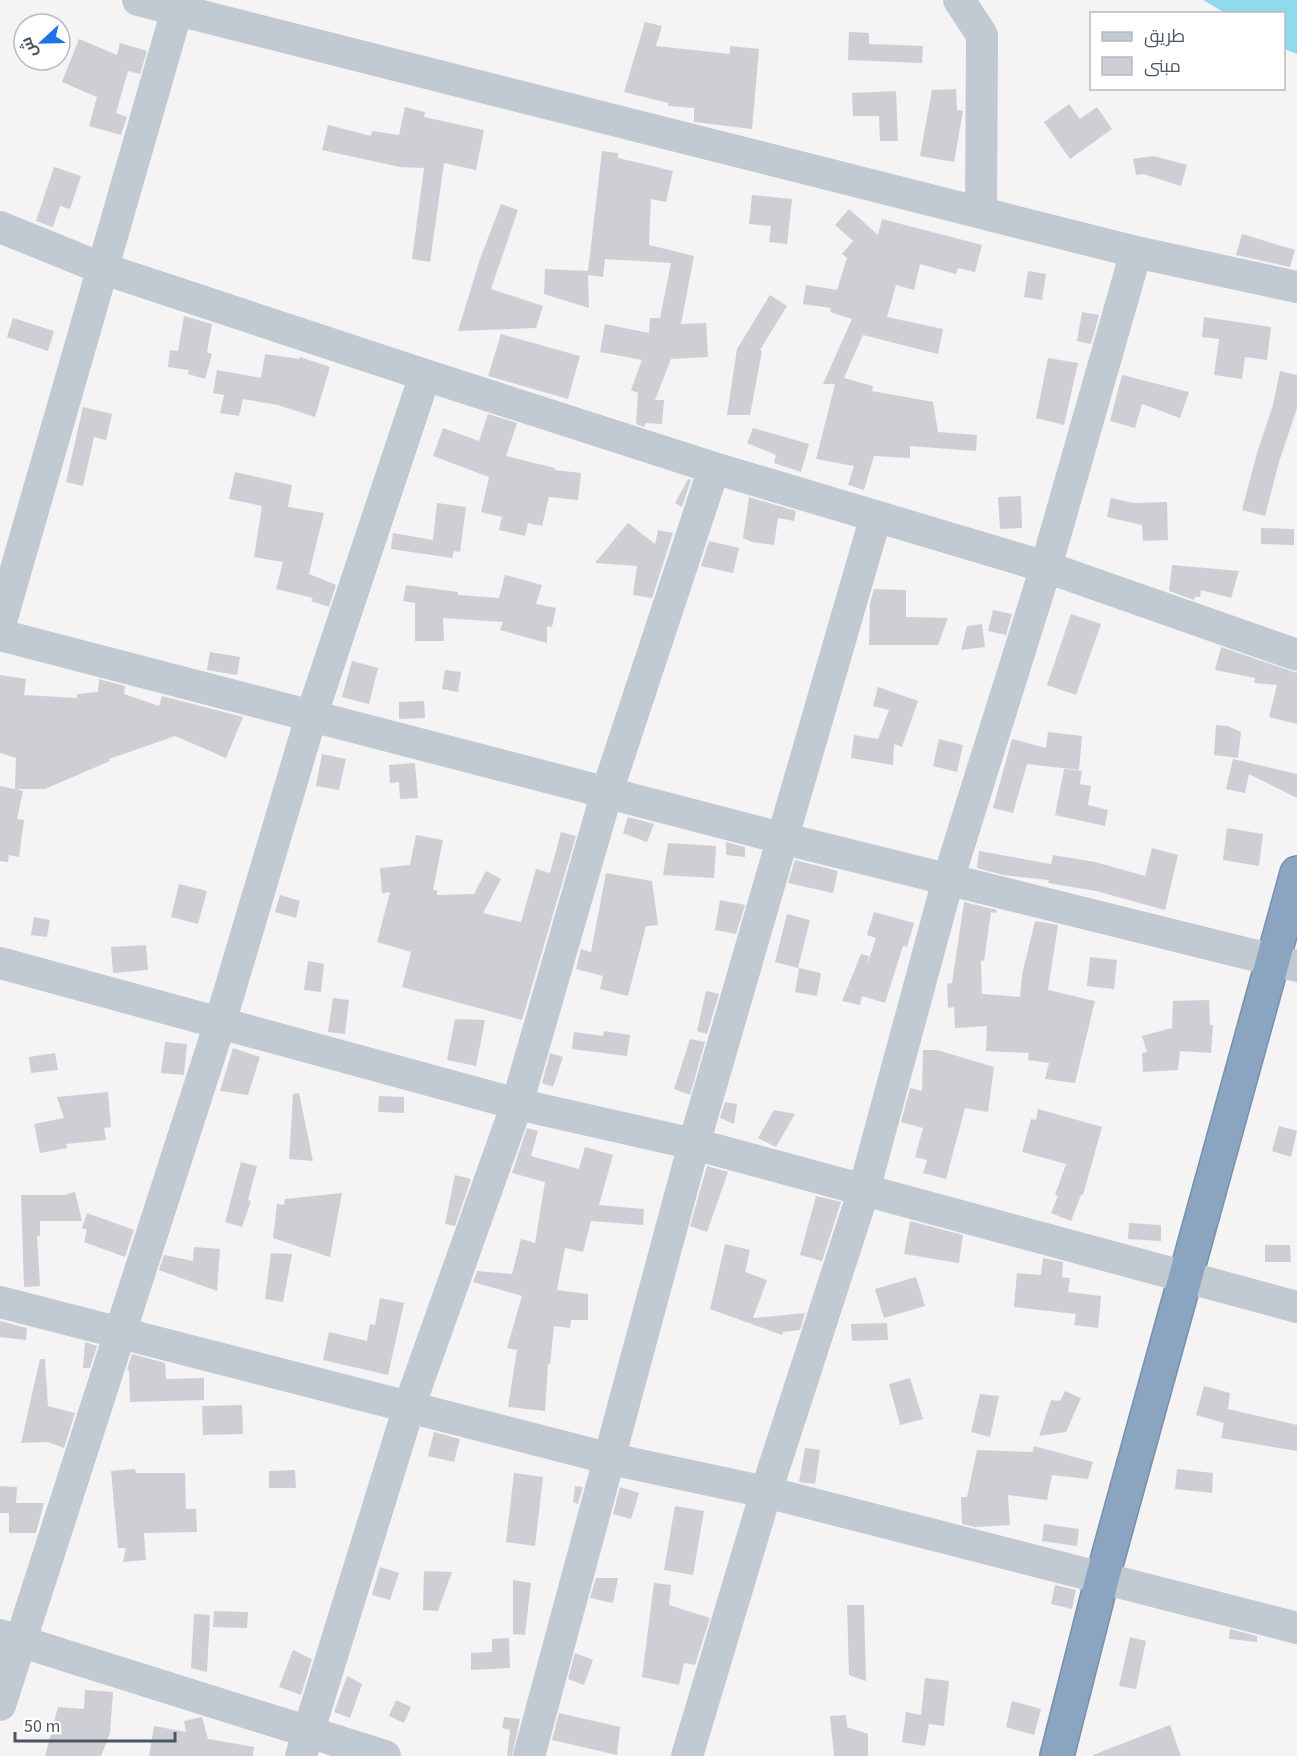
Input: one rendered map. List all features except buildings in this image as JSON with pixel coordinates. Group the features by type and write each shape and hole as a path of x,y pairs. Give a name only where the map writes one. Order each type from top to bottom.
{"highway":[{"path":"1057,1756 1102,1579 1185,1278 1285,963 1297,873"}],"street":[{"path":"138,0 981,211 1136,252 1297,287"},
{"path":"958,0 982,35 981,211"},
{"path":"0,625 177,10"},
{"path":"0,226 101,268 424,375 714,468 1046,567 1297,654"},
{"path":"687,1756 766,1492 864,1190 948,880 1046,567 1136,252"},
{"path":"0,1705 10,1638 118,1333 220,1023 311,717 424,375"},
{"path":"304,1743 409,1407 517,1104 607,792 714,468"},
{"path":"529,1756 611,1460 694,1144 876,516"},
{"path":"0,635 781,838 1285,963"},
{"path":"0,963 517,1104 694,1144 1297,1307"},
{"path":"0,1302 611,1460 766,1492 1297,1628"},
{"path":"10,1638 304,1743 385,1756"}],"water":[{"path":"1203,0 1297,0 1297,54 1285,49 1285,12 1223,12"}]}
